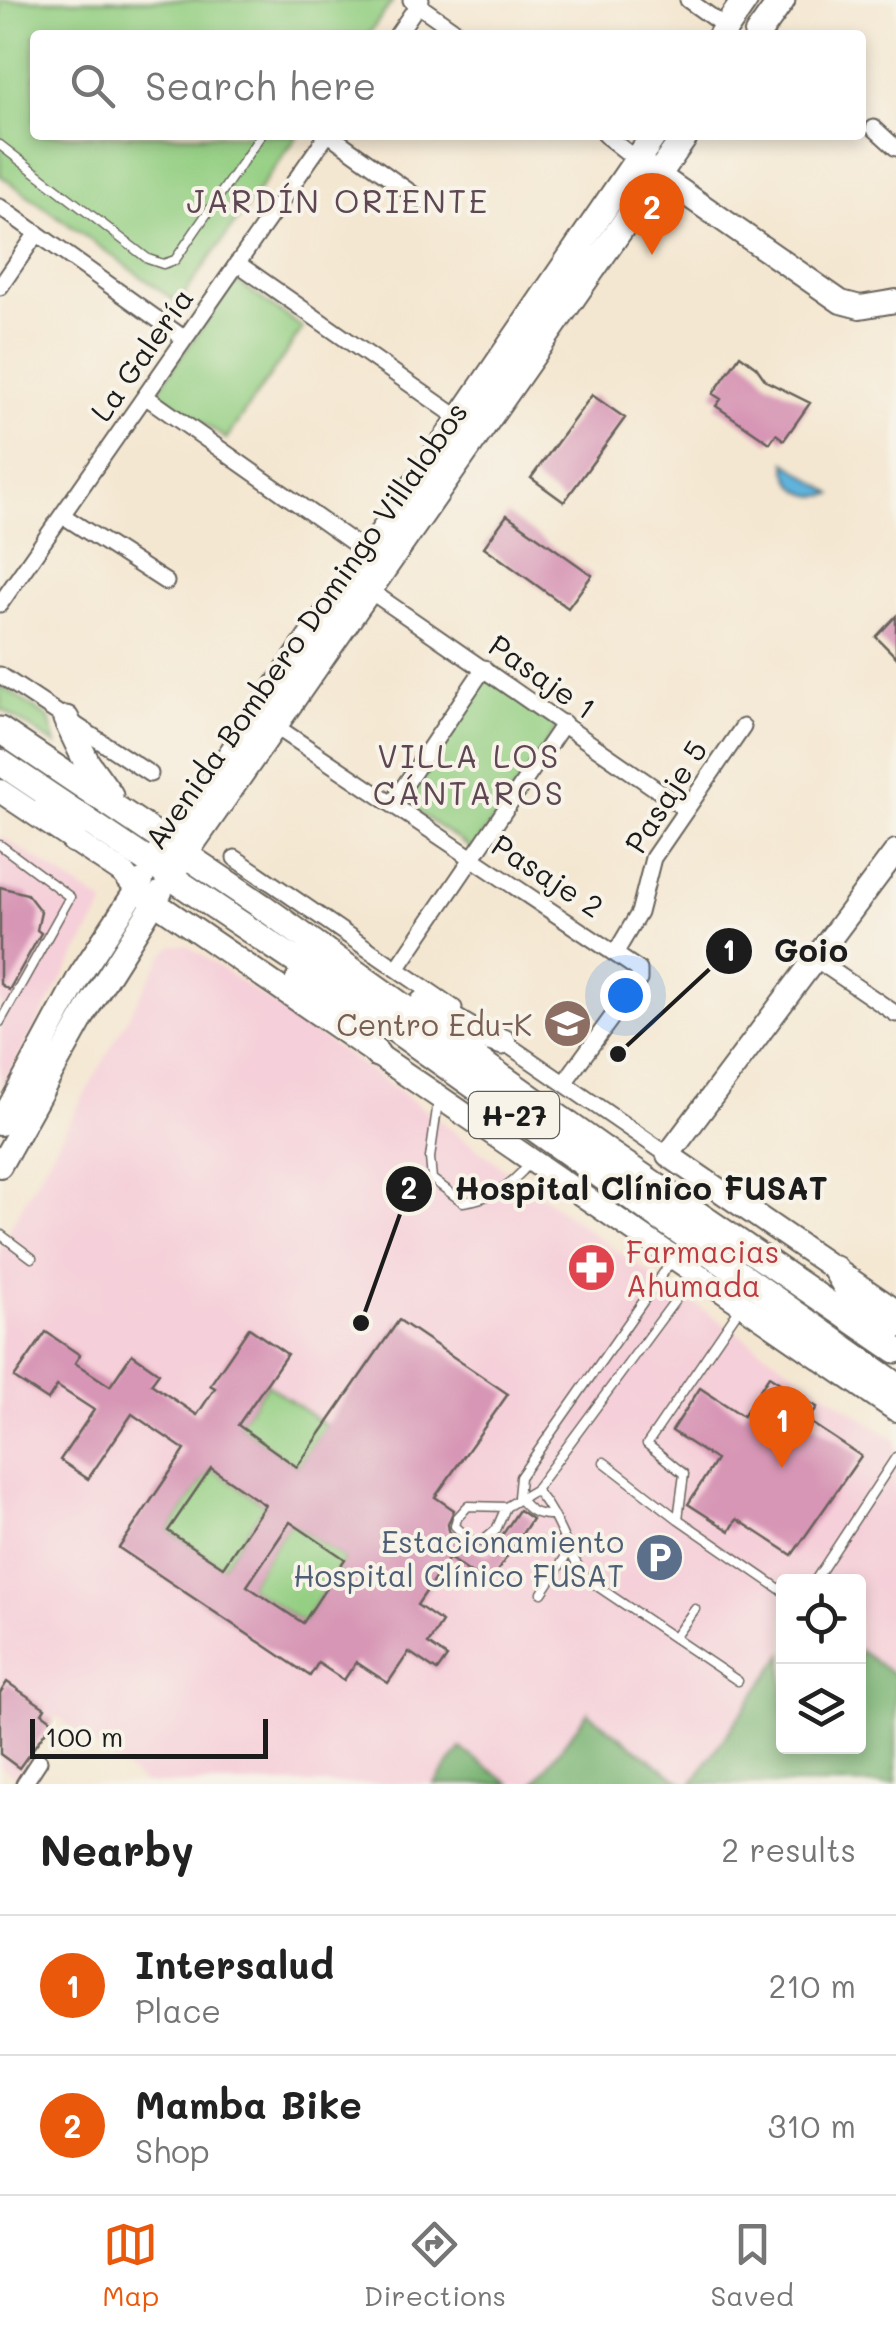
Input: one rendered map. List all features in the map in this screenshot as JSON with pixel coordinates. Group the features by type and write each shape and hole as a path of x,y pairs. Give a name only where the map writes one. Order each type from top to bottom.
{"main road":[{"path":"725,30 745,0"},
{"path":"761,30 782,0"},
{"name":"Avenida Bombero Domingo Villalobos","path":"168,859 275,726 370,590 647,167 653,140"},
{"name":"Avenida Bombero Domingo Villalobos","path":"168,859 206,791 460,418 647,167 680,140"},
{"path":"66,719 98,782 126,814"},
{"name":"H-27","path":"0,730 126,814 168,859 256,933 702,1264 896,1386"},
{"name":"H-27","path":"0,762 334,960 896,1350"},
{"path":"34,784 54,806 74,840"},
{"path":"256,933 276,964 343,1014 378,1054"},
{"path":"334,960 362,967 474,1033 503,1042"},
{"path":"835,1269 856,1299 896,1332"}],"street":[{"path":"688,0 723,30"},
{"path":"400,30 417,2 454,30"},
{"path":"874,128 896,148"},
{"name":"La Galería","path":"0,604 325,140"},
{"path":"335,140 424,202"},
{"path":"611,140 841,302 860,307 896,301"},
{"path":"0,207 185,338"},
{"path":"0,287 37,233"},
{"path":"238,264 460,418"},
{"path":"145,396 369,554"},
{"path":"62,515 166,582"},
{"name":"Pasaje 1","path":"370,590 685,809"},
{"path":"392,804 484,668"},
{"path":"0,675 150,774"},
{"path":"396,969 564,723"},
{"name":"Pasaje 2","path":"275,726 616,952 640,972 640,980 564,1084"},
{"name":"Pasaje 5","path":"616,952 639,912 650,862 743,727"},
{"path":"0,791 123,872 146,896 531,1162 680,1247 699,1214"},
{"path":"668,1154 896,851"},
{"path":"234,858 896,1311"},
{"name":"Avenida Bombero Domingo Villalobos","path":"0,1166 168,859"},
{"name":"Avenida Bombero Domingo Villalobos","path":"0,1124 80,975 146,896"},
{"path":"814,958 896,1014"},
{"path":"725,1232 702,1264 741,1305 896,1410"},
{"path":"24,1784 39,1761"}],"lane":[{"path":"0,144 148,259 163,264 175,260 258,140"},
{"path":"0,845 70,897 0,1022"},
{"path":"438,1097 430,1158 432,1179 463,1202 496,1194 531,1162"},
{"path":"0,1234 32,1258"},
{"path":"553,1515 528,1510 518,1497 520,1477 680,1247"},
{"path":"506,1507 468,1506 456,1526 470,1540 482,1542 496,1530 506,1507 536,1490 702,1264"},
{"path":"678,1519 685,1477 647,1444 741,1305"},
{"path":"557,1426 574,1439"},
{"path":"819,1574 896,1457"},
{"path":"604,1462 776,1586"},
{"path":"536,1490 553,1515 578,1569 588,1580 738,1681"},
{"path":"542,1594 570,1550"},
{"path":"674,1638 695,1609"}],"shaded area":[{"path":"0,835 105,904 0,1089"},
{"path":"173,945 187,945 392,1086 607,1244 896,1441 896,1784 144,1784 57,1716 16,1776 0,1766 0,1245 163,955"}],"green space":[{"path":"0,0 392,2 372,30 30,30 30,140 294,140 178,303 0,175"},
{"path":"235,280 303,328 226,439 157,391"},
{"path":"483,674 559,725 473,850 398,799"},
{"path":"0,685 49,718 56,745 0,708"},
{"path":"267,1384 326,1426 297,1467 238,1425"},
{"path":"211,1468 265,1505 223,1567 168,1531"},
{"path":"290,1522 345,1559 303,1623 247,1586"},
{"path":"866,1655 896,1676 896,1784 692,1784 776,1664 776,1754 866,1754"},
{"path":"588,1713 684,1784 534,1784"},
{"path":"461,1749 511,1784 434,1784"}],"water":[{"path":"786,462 833,494 815,496 800,490 791,479"}],"building":[{"path":"740,355 766,381 810,403 784,440 776,434 770,443 716,406 721,399 713,394"},
{"path":"592,395 625,418 564,502 531,478"},
{"path":"507,515 592,575 568,608 484,547"},
{"path":"896,616 896,657 876,637"},
{"path":"0,887 27,894 41,912 37,930 41,933 9,990 0,984"},
{"path":"399,1320 508,1394 435,1497 454,1510 449,1531 466,1546 489,1555 519,1510 532,1519 488,1585 449,1558 417,1605 442,1622 428,1644 447,1657 437,1671 409,1652 388,1683 356,1662 344,1680 318,1663 310,1676 119,1548 185,1450 132,1414 88,1479 60,1460 94,1410 57,1386 48,1400 14,1378 46,1332 80,1355 75,1363 110,1386 132,1354 159,1373 151,1384 197,1415 215,1388 210,1385 249,1328 287,1354 238,1425 297,1467","holes":["211,1468 265,1505 223,1567 168,1531","290,1522 345,1559 303,1623 247,1586"]},
{"path":"769,1376 817,1407 808,1421 861,1456 792,1555 737,1519 730,1531 688,1504 716,1460 672,1431 700,1388 743,1416"},
{"path":"7,1682 45,1708 42,1713 53,1721 19,1768 0,1754 0,1693"}],"place":[{"name":"Mamba Bike","path":"652,255"},
{"name":"Centro Edu-K","path":"567,1024"},
{"name":"Goio","path":"618,1054"},
{"name":"Farmacias Ahumada","path":"591,1268"},
{"name":"Hospital Clínico FUSAT","path":"361,1323"},
{"name":"Intersalud","path":"782,1468"},
{"name":"Estacionamiento Hospital Clínico FUSAT","path":"659,1558"}],"district":[{"name":"JARDÍN ORIENTE","path":"338,200"},
{"name":"VILLA LOS CÁNTAROS","path":"469,774"}]}
